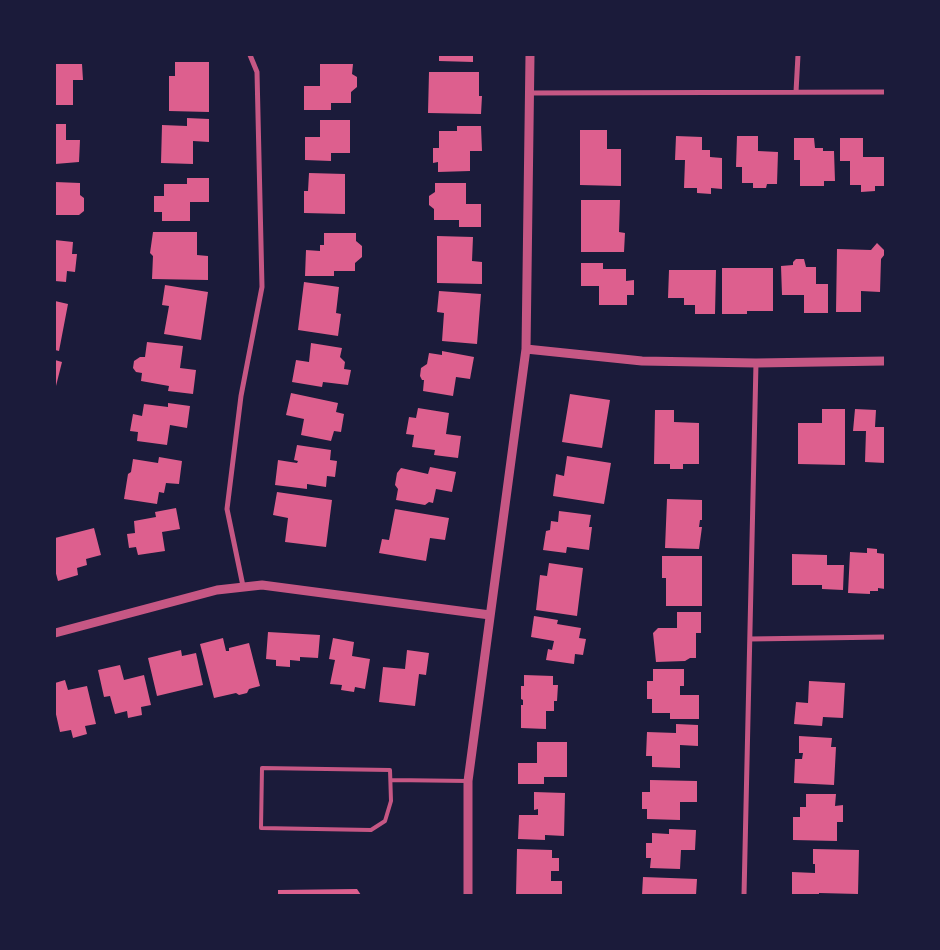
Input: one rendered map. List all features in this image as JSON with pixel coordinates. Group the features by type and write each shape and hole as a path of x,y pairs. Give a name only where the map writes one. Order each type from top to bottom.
{"street":[{"path":"243,586 227,509 241,396 262,287 257,72 250,55"},
{"path":"468,895 468,781 526,349 530,55"},
{"path":"796,92 798,55"},
{"path":"530,93 885,92"},
{"path":"526,349 642,361 756,363 885,361"},
{"path":"744,895 756,363"},
{"path":"55,633 217,590 262,585 490,615"},
{"path":"750,639 885,637"}],"lane":[{"path":"262,768 390,770 391,780 391,802 385,821 371,830 262,828 262,768"},
{"path":"391,780 468,781"}],"building":[{"path":"439,55 473,55 473,62 439,61"},
{"path":"175,62 209,62 209,112 169,111 169,76 175,76"},
{"path":"55,64 82,64 83,80 73,80 73,105 55,105"},
{"path":"320,64 353,64 352,74 357,77 357,87 351,92 351,103 331,103 331,110 304,110 304,86 320,86"},
{"path":"429,72 479,72 479,96 482,96 481,114 428,113"},
{"path":"187,118 209,119 209,142 193,141 193,164 161,163 162,125 187,126"},
{"path":"320,120 350,120 350,153 331,153 331,161 305,160 305,137 320,137"},
{"path":"55,124 66,124 66,140 80,140 79,162 55,164"},
{"path":"457,126 481,126 482,151 470,151 470,171 438,172 438,162 433,163 433,148 439,148 439,131 457,131"},
{"path":"580,130 607,130 607,149 621,149 621,186 580,185"},
{"path":"676,136 702,137 702,150 710,150 710,157 722,158 722,189 711,188 711,194 697,193 697,188 684,188 685,160 675,160"},
{"path":"737,136 758,136 758,151 778,152 777,184 767,184 766,188 753,188 753,183 742,183 742,167 736,167"},
{"path":"794,138 814,138 815,148 823,148 823,151 834,151 835,181 824,181 824,186 800,186 800,160 794,160"},
{"path":"840,138 863,138 863,157 885,157 885,186 875,186 875,191 861,192 861,185 850,185 850,161 840,161"},
{"path":"309,173 345,174 345,214 304,213 304,191 308,191"},
{"path":"187,178 209,178 209,202 190,202 190,221 162,221 162,212 154,212 154,196 164,196 164,184 187,184"},
{"path":"55,182 80,183 80,195 84,198 84,211 79,215 55,215"},
{"path":"435,183 466,183 466,204 481,204 481,227 459,227 459,220 434,220 434,209 429,205 429,196 435,192"},
{"path":"581,200 620,200 619,232 625,233 624,252 581,252"},
{"path":"153,232 197,232 197,255 208,256 208,280 152,279 153,256 150,253"},
{"path":"324,233 356,233 356,241 362,246 362,257 355,263 355,271 334,271 334,276 305,276 306,250 320,251 320,245 324,245"},
{"path":"437,236 473,237 472,261 482,262 482,284 437,283"},
{"path":"55,240 73,242 72,254 77,254 75,272 67,271 66,282 55,281"},
{"path":"877,243 885,251 881,259 880,292 861,291 861,312 836,312 837,249 871,250"},
{"path":"796,259 804,259 806,267 816,267 816,284 828,284 828,313 804,313 804,295 782,295 781,266 793,265"},
{"path":"581,263 603,263 603,269 626,269 626,281 634,280 634,295 627,295 627,305 599,305 599,286 581,286"},
{"path":"722,268 773,268 773,311 747,311 747,314 722,314"},
{"path":"669,270 716,270 715,314 695,314 695,305 684,305 684,298 668,298"},
{"path":"304,282 339,287 336,313 341,314 338,336 298,330"},
{"path":"165,285 208,292 201,340 164,334 169,306 162,305"},
{"path":"439,291 481,294 477,344 442,341 444,313 437,312"},
{"path":"55,301 68,304 59,351 55,350"},
{"path":"147,342 183,346 180,368 196,370 193,394 168,391 169,386 141,381 142,373 136,372 133,368 134,361 140,357 145,357"},
{"path":"311,343 342,348 340,357 345,362 344,369 351,370 348,385 323,382 322,387 292,382 296,360 309,362"},
{"path":"442,351 474,357 470,379 456,377 453,396 423,391 424,380 420,376 421,368 427,364 429,353 442,355"},
{"path":"55,360 62,362 56,386 55,386"},
{"path":"291,393 338,403 336,412 344,414 341,432 334,431 331,441 301,435 304,419 286,415"},
{"path":"570,394 610,400 602,448 562,442"},
{"path":"168,403 190,406 187,428 170,425 167,445 137,441 138,432 130,431 133,414 142,416 144,404 168,407"},
{"path":"418,408 449,413 446,434 461,436 458,458 434,455 435,450 412,447 414,435 406,434 409,417 416,418"},
{"path":"822,409 845,409 845,465 798,464 798,423 822,423"},
{"path":"855,409 876,410 875,427 885,427 885,463 865,462 866,431 853,431"},
{"path":"655,410 674,410 674,422 699,423 699,464 683,464 683,469 670,469 670,464 654,464"},
{"path":"297,445 331,450 330,460 337,461 335,477 327,476 326,487 307,484 307,489 275,485 278,460 297,463 298,461 294,460"},
{"path":"567,456 611,463 604,504 553,496 556,474 564,476"},
{"path":"159,457 182,461 179,484 166,483 164,493 159,492 157,504 124,499 128,474 131,472 133,459 158,463"},
{"path":"430,467 456,472 452,492 436,489 433,503 429,502 425,505 396,500 398,489 395,485 397,473 401,468 428,474"},
{"path":"277,492 332,500 326,547 285,542 288,518 273,515"},
{"path":"667,499 702,500 702,520 700,520 699,527 702,527 699,549 665,548"},
{"path":"176,508 180,529 162,532 165,551 138,555 136,547 129,548 127,534 135,533 134,521 156,517 155,512"},
{"path":"395,509 449,518 445,540 430,538 426,561 379,553 382,539 389,540"},
{"path":"559,511 591,515 589,527 592,527 589,550 567,547 566,553 543,550 546,531 550,530 551,521 558,522"},
{"path":"94,528 101,555 86,559 87,565 77,568 78,575 58,581 55,570 55,538"},
{"path":"867,548 877,549 877,553 885,554 885,589 878,588 878,591 870,591 870,594 848,593 850,552 867,553"},
{"path":"792,554 827,555 827,565 844,565 843,590 822,589 822,585 792,585"},
{"path":"662,556 702,556 702,606 666,606 666,578 662,578"},
{"path":"549,563 583,568 577,616 536,610 540,575 547,576"},
{"path":"677,612 701,612 701,633 696,633 696,658 690,658 685,661 656,662 653,633 658,628 677,628"},
{"path":"534,616 558,620 557,624 581,628 579,638 586,639 583,655 575,654 574,664 546,660 548,649 552,650 554,641 531,637"},
{"path":"268,632 320,635 318,658 300,657 300,661 290,660 290,667 276,666 276,660 266,659"},
{"path":"223,638 226,651 229,651 229,648 249,643 260,686 249,689 247,693 239,695 236,693 214,698 200,644"},
{"path":"333,638 354,642 352,656 370,659 365,689 355,687 354,692 341,690 342,685 330,684 335,660 329,659"},
{"path":"181,650 182,656 196,653 203,685 157,696 148,658"},
{"path":"407,650 429,653 426,675 419,674 415,706 379,702 383,667 405,669"},
{"path":"120,665 124,680 144,675 151,705 141,707 142,715 128,718 127,711 115,714 110,696 104,697 98,670"},
{"path":"653,669 684,669 684,686 680,686 680,695 699,695 699,719 670,719 670,713 652,713 652,699 647,699 647,681 653,681"},
{"path":"524,675 553,676 553,685 558,685 557,701 554,701 554,711 546,711 546,729 521,728 521,705 523,705 523,700 521,699 521,686 524,686"},
{"path":"65,680 68,690 87,686 96,724 85,726 87,734 73,738 71,730 60,732 55,710 55,683"},
{"path":"809,681 845,683 843,718 823,717 822,726 794,724 796,702 808,703"},
{"path":"676,724 698,725 698,746 680,745 680,768 652,767 652,756 646,756 647,732 676,733"},
{"path":"799,736 832,738 831,747 836,747 834,785 794,783 795,759 802,759 803,753 799,753"},
{"path":"537,742 567,742 567,777 544,777 544,784 518,784 518,763 537,763"},
{"path":"650,780 697,781 697,802 680,802 680,820 647,819 647,809 642,809 642,792 650,792"},
{"path":"534,792 565,793 564,836 545,835 545,840 518,839 519,815 538,815 538,809 534,810"},
{"path":"806,794 836,794 835,806 843,805 843,822 837,822 837,841 793,840 793,817 800,817 800,807 806,807"},
{"path":"669,829 696,830 695,850 681,850 680,869 650,868 651,858 646,858 646,843 652,843 652,833 669,834"},
{"path":"517,849 552,850 552,858 559,858 559,871 551,871 551,881 562,881 562,895 516,895"},
{"path":"813,849 859,850 858,894 819,893 819,895 792,895 792,872 815,873"},
{"path":"643,877 697,879 696,895 642,895"},
{"path":"357,889 361,895 278,895 278,890"}]}
